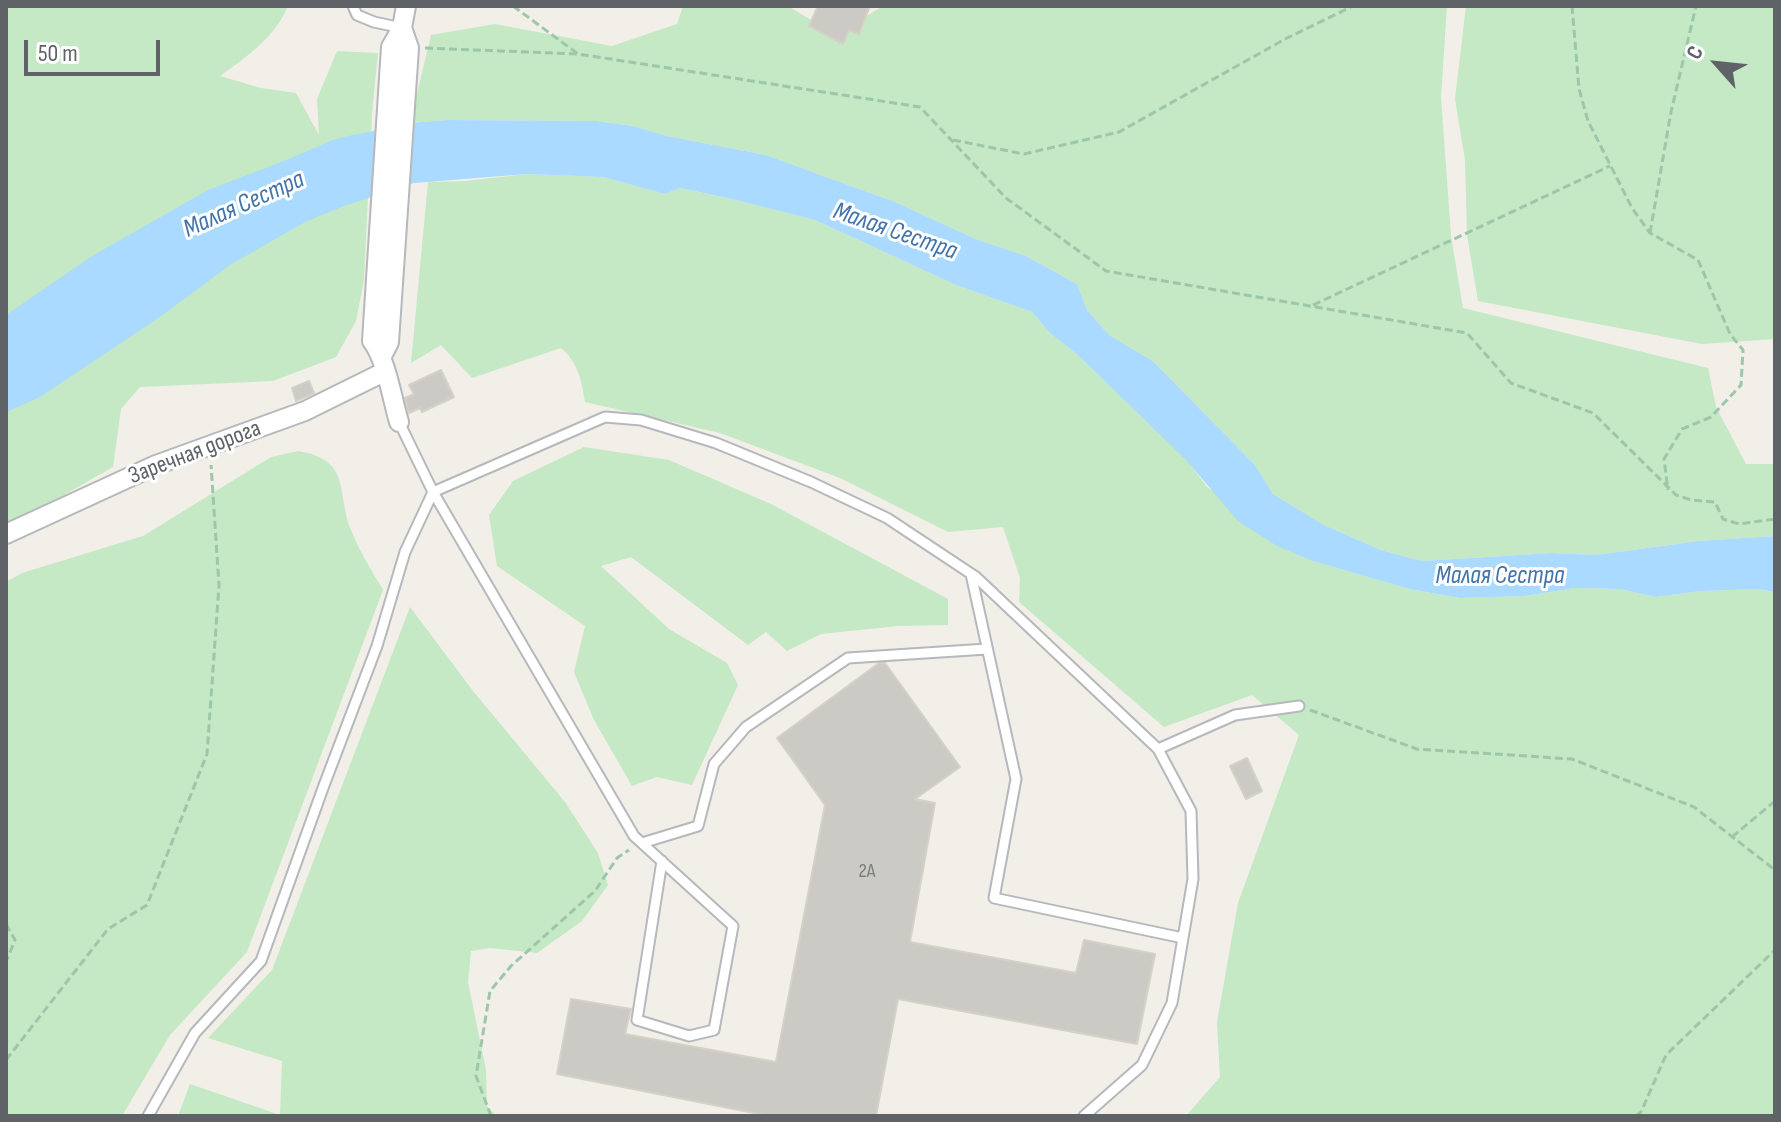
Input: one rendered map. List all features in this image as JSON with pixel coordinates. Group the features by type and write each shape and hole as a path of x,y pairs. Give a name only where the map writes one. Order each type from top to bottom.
{"street":[{"path":"399,422 382,352 400,47 406,6"},
{"name":"Заречная дорога","path":"6,534 156,465 305,411 382,352"}],"lane":[{"path":"353,6 357,15 402,28"},
{"path":"148,1116 195,1033 261,961 377,646 405,552 433,492 605,417 641,420 716,443 811,482 887,518 971,574 1158,749 1191,811 1193,879 1172,1003 1142,1065 1084,1116"},
{"path":"399,422 433,492 634,836 662,861 733,926 714,1030 689,1036 637,1020 662,861"},
{"path":"971,574 1016,779 994,898 1183,938"},
{"path":"642,843 698,826 714,764 746,727 848,658 987,649"},
{"path":"1158,749 1235,715 1299,706"}],"path":[{"path":"513,6 578,54"},
{"path":"950,139 1024,154 1119,132 1287,38 1353,6"},
{"path":"1572,6 1579,89 1588,121 1610,166 1632,208 1650,233 1698,260 1730,334 1743,350 1741,385 1711,417 1682,429 1664,459 1668,490"},
{"path":"1650,233 1671,112 1696,6"},
{"path":"400,47 578,54 920,107 1006,198 1106,271 1467,333 1511,383 1593,413 1668,490 1691,500 1715,502 1723,519 1739,524 1775,519"},
{"path":"1311,306 1610,166"},
{"path":"6,1060 108,929 147,905 207,754 219,585 210,446"},
{"path":"1299,706 1417,749 1572,759 1694,807 1775,870"},
{"path":"1732,837 1775,801"},
{"path":"491,1116 476,1076 490,991 511,966 595,891 617,858 642,843"},
{"path":"6,924 15,940 6,962"},
{"path":"1636,1116 1641,1112 1666,1055 1775,950"}],"green space":[{"path":"6,6 288,6 268,37 220,76 261,88 296,93 319,135 317,99 337,51 378,53 364,280 356,321 336,357 273,381 140,387 121,409 113,467 6,528"},
{"path":"683,6 788,6 836,35 883,6 1447,6 1441,97 1451,236 1463,308 1708,368 1716,407 1746,464 1775,464 1775,536 1698,541 1596,555 1553,553 1422,561 1381,550 1324,525 1273,494 1255,465 1153,361 1109,335 1087,310 1077,284 1026,256 978,240 895,202 766,155 667,136 633,126 597,121 447,120 410,123 431,35 495,24 612,46 677,24"},
{"path":"1466,6 1775,6 1775,339 1702,344 1478,301 1467,235 1465,160 1455,99"},
{"path":"527,174 603,177 665,194 680,188 815,220 956,285 1032,312 1051,334 1079,356 1187,460 1207,487 1313,561 1409,589 1460,598 1525,596 1575,588 1620,589 1656,597 1701,591 1758,589 1775,592 1775,1116 1186,1116 1220,1077 1217,1022 1238,903 1299,735 1252,695 1164,727 1019,602 1020,578 1003,527 948,532 840,478 720,433 585,402 575,366 561,348 472,378 441,345 411,363 428,182"},
{"path":"584,447 669,460 771,504 948,599 948,625 898,626 821,634 787,651 766,632 748,645 631,557 601,566 669,629 727,663 738,685 692,785 657,777 632,786 594,720 574,672 585,626 497,566 489,515 513,481"},
{"path":"298,451 315,455 335,470 351,530 383,590 247,952 170,1035 122,1116 6,1116 6,582 22,573 143,536 271,457"},
{"path":"410,607 473,691 565,802 598,853 608,885 582,921 537,953 490,948 471,951 468,982 486,1070 487,1106 496,1116 178,1116 190,1084 280,1115 282,1061 208,1038 272,970"}],"water":[{"name":"Малая Сестра","path":"447,120 597,121 766,155 895,202 978,240 1026,256 1077,284 1087,310 1109,335 1153,361 1255,465 1273,494 1324,525 1381,550 1422,561 1553,553 1596,555 1698,541 1775,536 1775,592 1758,589 1701,591 1656,597 1620,589 1575,588 1525,596 1460,598 1409,589 1313,561 1277,546 1238,521 1186,460 1079,356 1051,334 1032,312 956,285 815,220 680,188 665,194 603,177 527,174 414,183 344,206 305,222 230,265 157,319 40,397 6,412 6,315 92,256 208,190 335,139 410,123"}],"building":[{"path":"818,6 870,6 859,34 849,30 843,44 809,26"},
{"path":"441,370 454,397 422,412 420,408 409,413 405,398 414,394 409,385"},
{"path":"309,381 314,393 296,401 292,388"},
{"path":"879,663 885,663 960,767 915,799 935,803 910,942 1076,973 1084,940 1155,954 1137,1044 898,999 876,1116 769,1116 557,1074 571,999 631,1009 625,1034 776,1062 825,805 777,738"},
{"path":"1247,758 1262,791 1246,799 1230,766"}]}
